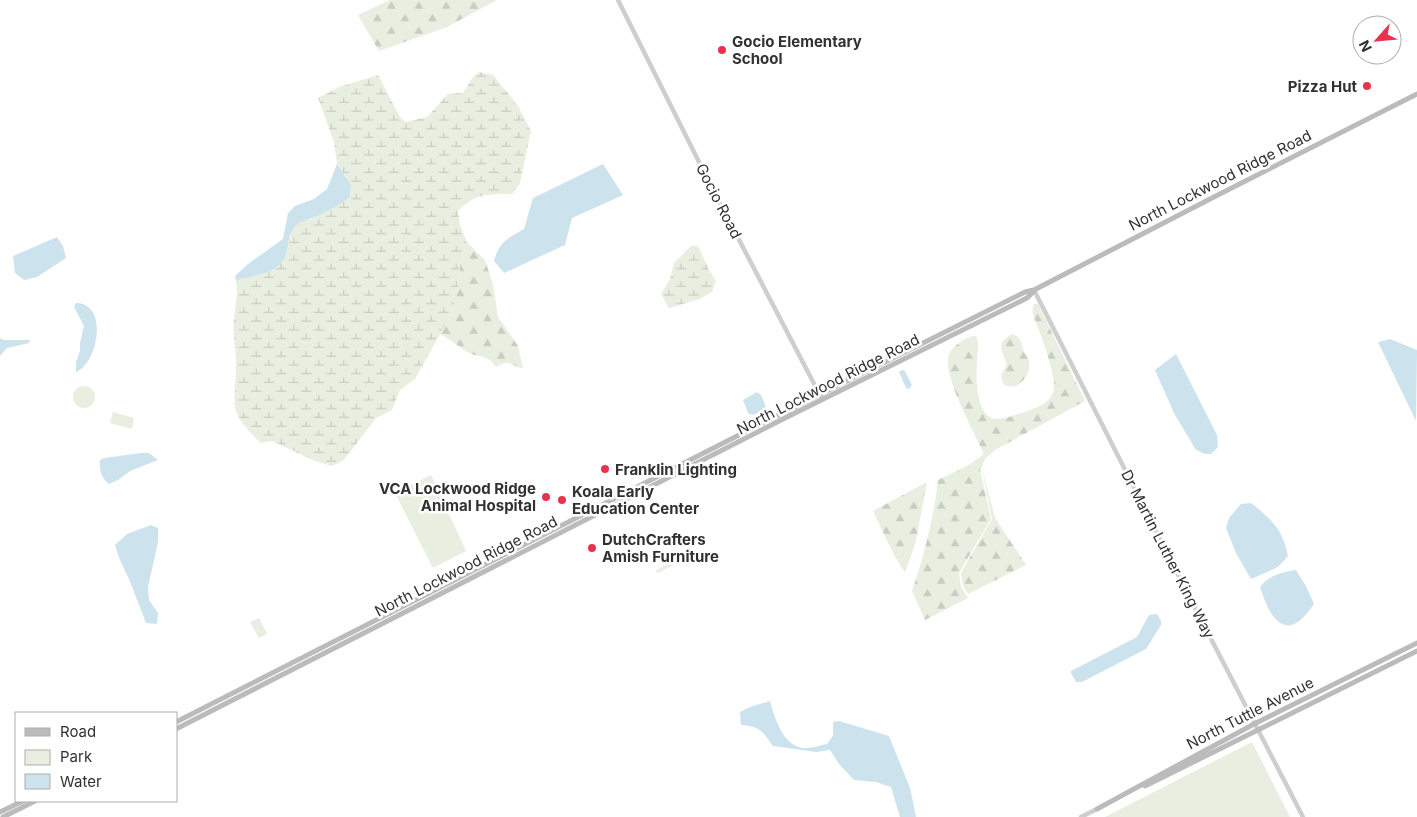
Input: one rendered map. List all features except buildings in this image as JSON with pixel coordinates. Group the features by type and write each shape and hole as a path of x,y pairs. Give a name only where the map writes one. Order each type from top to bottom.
{"main road":[{"name":"North Lockwood Ridge Road","path":"178,728 1025,292 1034,290 1417,94"},
{"name":"North Lockwood Ridge Road","path":"178,721 744,438 770,420 821,398"},
{"name":"North Tuttle Avenue","path":"1097,809 1254,724 1417,643"},
{"name":"North Tuttle Avenue","path":"1097,809 1417,651"},
{"path":"0,812 21,802"},
{"path":"3,817 33,802"}],"street":[{"name":"Gocio Road","path":"618,0 710,184 821,398"},
{"name":"Dr Martin Luther King Way","path":"1034,290 1303,817"},
{"name":"North Tuttle Avenue","path":"1081,817 1097,809"}],"green space":[{"path":"390,0 497,0 447,27 379,51 358,15"},
{"path":"479,72 493,75 518,106 531,131 520,183 512,194 489,195 476,198 458,211 460,225 467,242 460,265 458,291 451,314 415,379 400,390 392,410 376,418 344,460 332,466 315,461 272,441 261,443 242,422 235,406 236,361 233,330 237,295 236,281 277,267 286,250 292,231 296,226 303,221 334,208 351,185 337,164 334,142 318,98 339,87 378,75 400,117 406,122 427,117 448,94 463,93 473,77"},
{"path":"467,242 485,260 493,284 498,317 518,346 523,368 508,363 496,367 488,359 468,352 440,334 451,314 458,291 460,265"},
{"path":"691,246 698,246 716,281 712,292 700,299 669,308 661,294 670,279 674,263"},
{"path":"1034,304 1039,306 1085,401 995,450 986,458 980,469 991,519 959,573 961,587 968,598 925,620 912,591 928,536 938,480 967,466 983,455 951,380 948,356 961,342 969,337 976,336 978,345 978,395 980,404 989,416 996,419 1006,418 1044,404 1052,394 1054,380 1046,349 1033,314"},
{"path":"1012,334 1021,341 1029,367 1028,373 1022,382 1018,385 1008,386 1003,384 1001,375 1007,365 1001,345"},
{"path":"84,386 92,389 95,397 92,405 84,408 76,405 73,397 76,389"},
{"path":"113,412 134,418 132,429 110,423"},
{"path":"982,469 995,518 1026,565 968,594 963,586 961,573 992,519"},
{"path":"431,475 466,551 433,568 395,493"},
{"path":"927,482 916,541 905,572 894,555 873,511"},
{"path":"675,560 677,563 658,573 655,571"},
{"path":"259,618 267,634 259,638 250,622"},
{"path":"1252,742 1290,817 1105,817"}],"water":[{"path":"337,164 351,185 349,198 327,212 298,224 291,233 285,258 273,270 236,281 235,276 248,264 283,239 288,213 295,206 314,199 327,189"},
{"path":"603,164 623,195 572,218 565,245 504,273 494,261 496,255 505,241 524,229 533,198"},
{"path":"57,237 63,246 66,258 37,277 24,280 15,273 13,256"},
{"path":"76,303 86,306 93,313 97,334 90,358 84,367 76,372 76,362 80,351 84,326 74,307"},
{"path":"0,338 4,340 30,340 29,343 7,348 0,356"},
{"path":"1390,339 1417,350 1416,421 1378,342"},
{"path":"1176,354 1217,435 1218,447 1211,454 1205,454 1196,450 1174,413 1155,370"},
{"path":"905,371 912,385 909,389 906,388 899,372"},
{"path":"757,392 761,395 766,407 764,411 752,415 748,413 743,400"},
{"path":"149,453 158,460 130,471 109,484 102,476 100,460"},
{"path":"1251,503 1275,525 1283,538 1288,556 1278,567 1251,579 1236,553 1226,528 1229,518 1241,504"},
{"path":"151,525 158,528 158,542 148,587 149,600 158,613 157,624 146,623 115,545 127,534"},
{"path":"1296,570 1314,604 1296,623 1281,624 1269,610 1260,587 1272,577"},
{"path":"1157,614 1161,625 1146,649 1082,682 1076,682 1071,671 1137,637 1149,615"},
{"path":"770,701 780,730 796,746 803,748 827,744 833,736 833,722 839,721 889,736 910,788 916,817 900,817 891,787 876,782 854,780 839,764 830,750 816,752 773,746 757,728 741,725 740,712"}],"place":[{"name":"Gocio Elementary School","path":"722,50"},
{"name":"Pizza Hut","path":"1367,86"},
{"name":"Franklin Lighting","path":"605,469"},
{"name":"VCA Lockwood Ridge Animal Hospital","path":"546,497"},
{"name":"Koala Early Education Center","path":"562,500"},
{"name":"DutchCrafters Amish Furniture","path":"592,548"}]}
